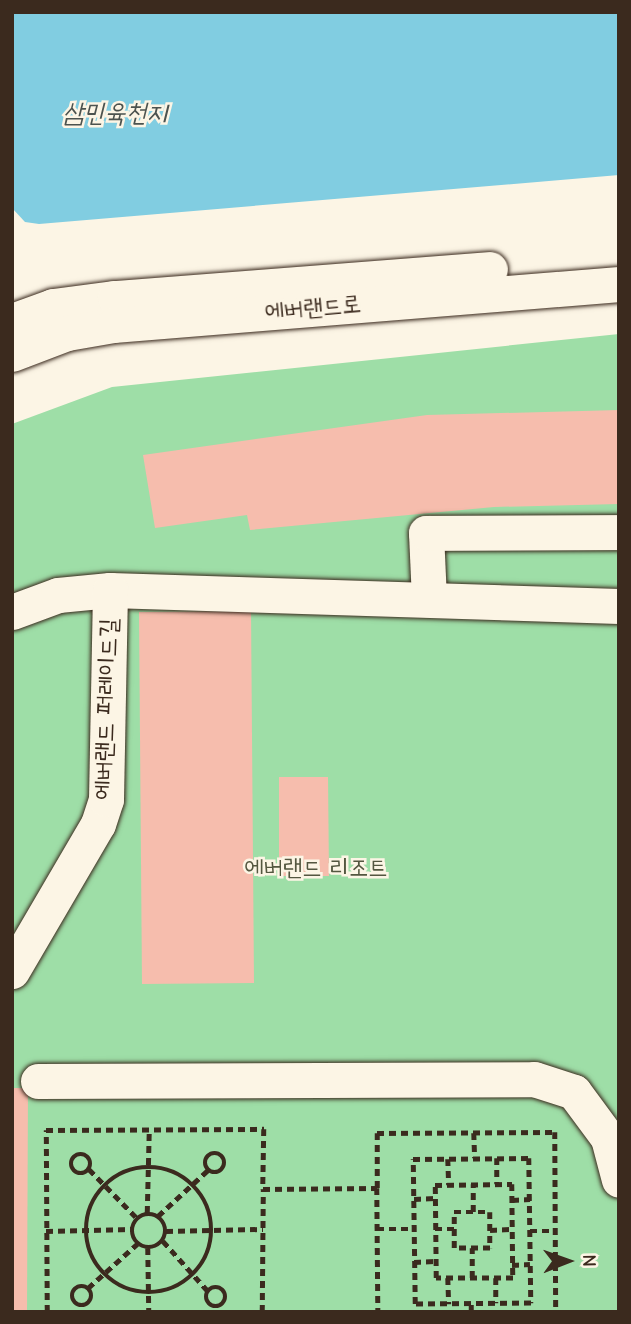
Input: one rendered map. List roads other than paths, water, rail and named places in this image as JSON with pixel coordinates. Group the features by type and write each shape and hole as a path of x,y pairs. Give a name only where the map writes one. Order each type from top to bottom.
{"street":[{"name":"에버랜드로","path":"12,321 53,306 115,298 619,261"},
{"name":"에버랜드로","path":"12,354 67,334 113,325 619,284"},
{"path":"429,599 426,533 619,532"},
{"path":"12,612 58,595 110,590 619,606"},
{"name":"에버랜드 퍼레이드길","path":"12,971 98,824 106,799 110,590"},
{"path":"38,1081 534,1079 574,1092 608,1138 619,1180"}],"water":[{"name":"삼민육천지","path":"12,12 619,12 619,175 39,224 25,222 12,208"}],"park label":[{"name":"에버랜드 리조트","path":"316,868"}]}
